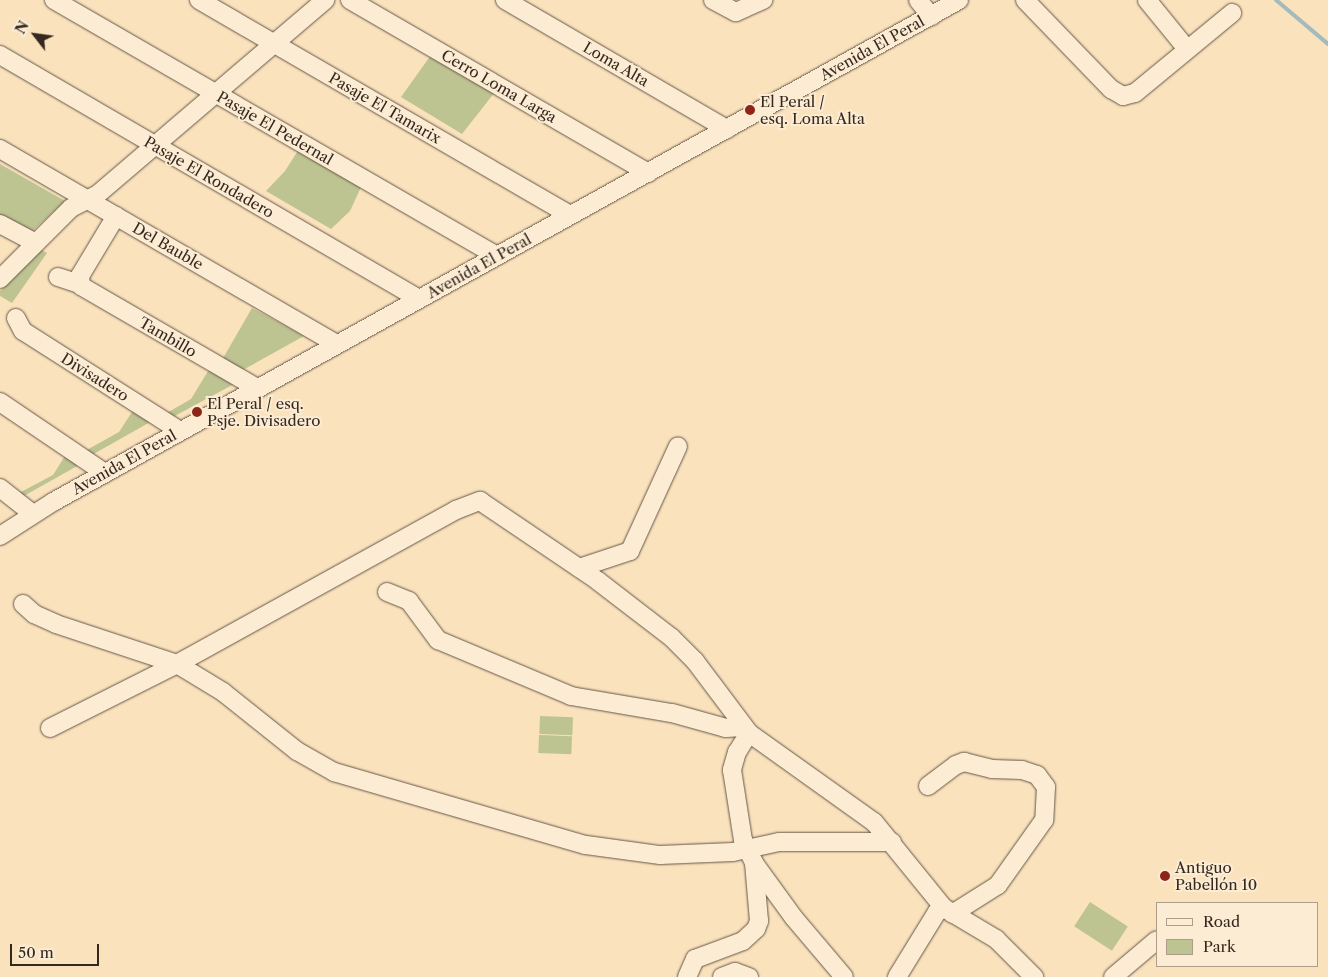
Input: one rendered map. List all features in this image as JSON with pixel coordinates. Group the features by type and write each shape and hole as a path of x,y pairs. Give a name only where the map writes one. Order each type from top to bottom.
{"street":[{"name":"Pasaje El Pedernal","path":"54,0 496,256"},
{"name":"Pasaje El Tamarix","path":"200,0 570,215"},
{"path":"0,279 71,208 98,194 325,0"},
{"name":"Cerro Loma Larga","path":"350,0 648,173"},
{"name":"Loma Alta","path":"505,0 728,129"},
{"path":"712,0 736,12 762,0"},
{"path":"918,0 931,16"},
{"name":"Avenida El Peral","path":"0,536 33,514 104,473 959,0"},
{"path":"1025,0 1111,89 1123,96 1135,94 1232,13"},
{"path":"1147,0 1187,49"},
{"name":"Pasaje El Rondadero","path":"0,55 419,299"},
{"name":"Del Bauble","path":"0,148 337,344"},
{"path":"80,284 80,276 116,216"},
{"path":"0,224 35,243"},
{"name":"Tambillo","path":"58,277 80,284 258,388"},
{"name":"Divisadero","path":"16,318 23,331 180,431"},
{"path":"0,402 104,473"},
{"path":"579,568 630,550 678,446"},
{"path":"0,488 33,514"},
{"path":"50,728 177,664 475,501 490,505 579,568 680,646 746,730 869,818 892,842 948,911 996,939 1034,977"},
{"path":"387,592 410,600 438,640 571,696 672,713 726,728 746,730"},
{"path":"23,604 34,614 56,624 177,664 223,692 319,765 383,788 586,845 660,855 750,856 780,842 892,842"},
{"path":"687,977 695,959 743,941 756,929 759,921 750,856 738,822 732,770 746,730"},
{"path":"897,977 937,912 948,911 998,885 1044,820 1046,786 1037,776 1022,770 992,769 964,762 956,765 928,786"},
{"path":"750,856 844,977"},
{"path":"1113,977 1156,941"},
{"path":"722,977 735,972 749,977"}],"green space":[{"path":"431,55 495,92 462,134 401,97"},
{"path":"299,149 361,187 350,211 331,229 266,191 285,171"},
{"path":"0,164 65,201 31,232 0,215"},
{"path":"40,249 47,253 12,303 0,296 0,291"},
{"path":"252,308 304,336 241,371 222,360"},
{"path":"210,368 236,383 171,418 165,414 191,399"},
{"path":"134,409 152,421 90,456 85,451 119,432"},
{"path":"65,456 79,465 22,497 19,493 53,475"},
{"path":"540,716 573,717 572,735 539,734"},
{"path":"539,735 572,736 571,754 538,753"},
{"path":"1090,902 1128,927 1112,951 1074,926"}],"waterway":[{"path":"1276,0 1328,44"}],"place":[{"name":"El Peral / esq. Loma Alta","path":"750,110"},
{"name":"El Peral / esq. Psje. Divisadero","path":"197,412"},
{"name":"Antiguo Pabellón 10","path":"1165,876"}]}
